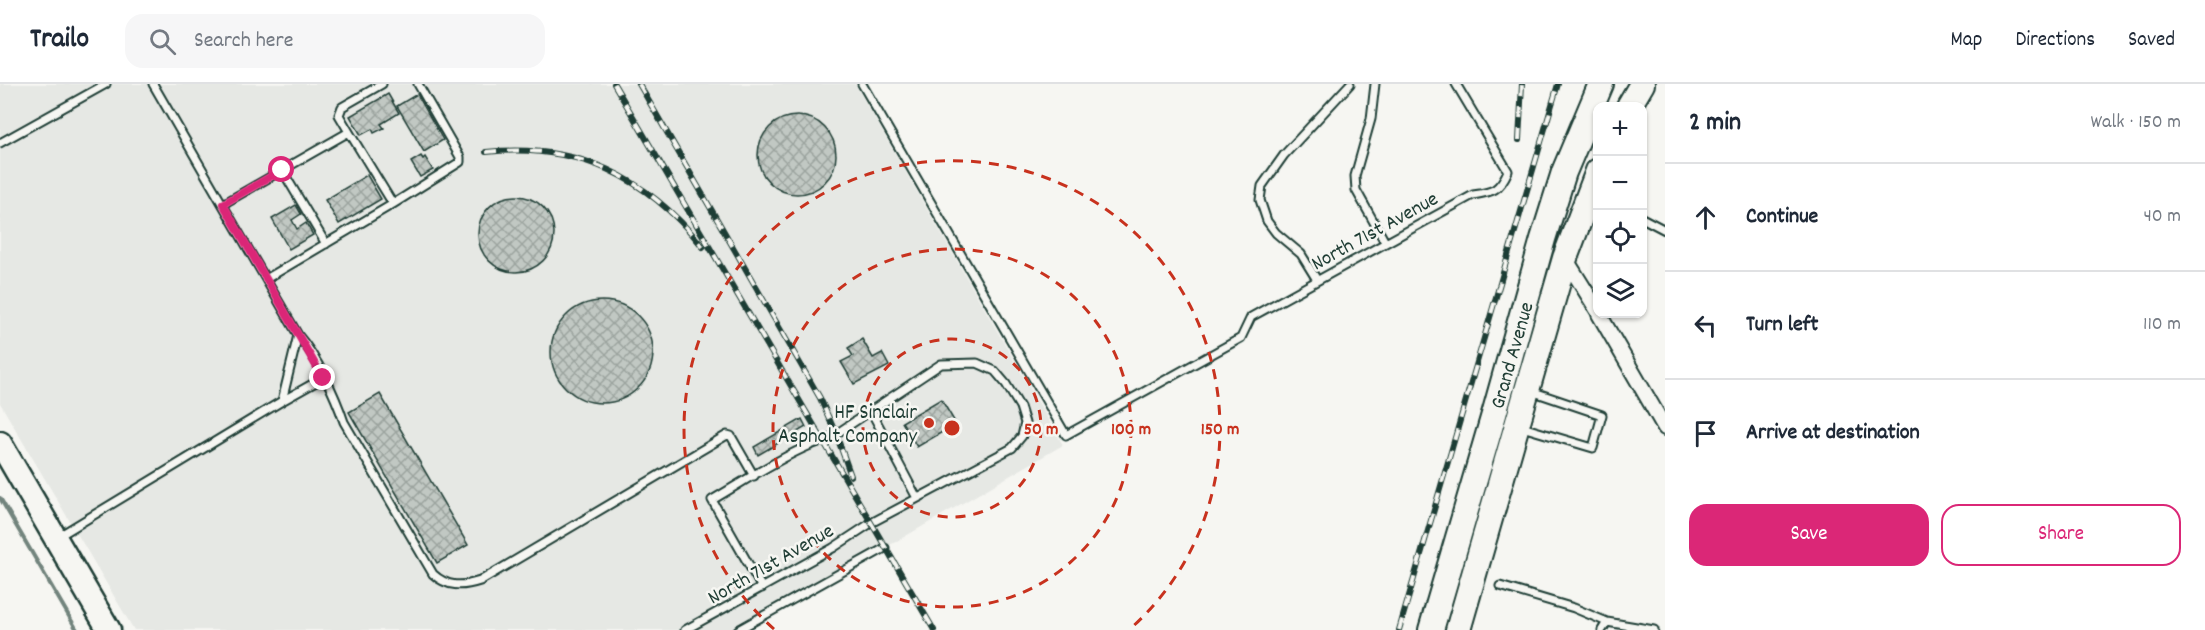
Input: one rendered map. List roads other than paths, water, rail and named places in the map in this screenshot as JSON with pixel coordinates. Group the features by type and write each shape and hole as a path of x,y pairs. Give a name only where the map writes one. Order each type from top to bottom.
{"highway":[{"name":"Grand Avenue","path":"1431,630 1564,172 1601,84"},
{"path":"1631,102 1642,84"},
{"path":"1564,172 1593,180"},
{"name":"Grand Avenue","path":"1458,630 1565,258 1593,186"}],"main road":[{"path":"0,443 109,630"}],"street":[{"path":"1565,258 1593,304"},
{"path":"1601,318 1665,428"}],"lane":[{"path":"0,143 106,84"},
{"path":"153,84 298,335 308,348 344,422 433,574 444,582 463,585 480,581 727,435 731,436 735,442 754,476"},
{"path":"362,84 368,92"},
{"path":"382,84 342,107 339,112 393,204"},
{"path":"266,279 460,162 460,157 418,84"},
{"name":"North 71st Avenue","path":"862,84 1066,435 1241,338 1251,317 1473,195 1493,192 1503,182 1508,171 1456,84"},
{"path":"1317,280 1302,254 1288,245 1267,221 1260,200 1262,186 1284,155 1350,84"},
{"path":"1375,84 1371,119 1355,176 1356,190 1385,242"},
{"path":"223,204 349,132"},
{"path":"282,170 326,244"},
{"path":"1647,221 1665,230"},
{"path":"282,401 298,335"},
{"path":"762,588 712,500 808,446 837,434 871,411 941,364 977,363 995,371 1020,407 1025,423 1022,436 1012,448 917,498 871,411"},
{"path":"56,538 323,378"},
{"path":"1516,426 1593,448 1602,415 1527,389"},
{"name":"North 71st Avenue","path":"685,630 833,548 871,523 917,498"},
{"name":"North 71st Avenue","path":"738,630 885,548"},
{"path":"1500,586 1574,608 1607,622 1654,630"},
{"path":"1602,630 1607,622"}],"waterway":[{"path":"0,498 77,630"}],"railway":[{"path":"614,84 934,630"},
{"path":"639,84 820,398 851,476"},
{"path":"1519,140 1522,84"},
{"path":"1399,630 1558,84"},
{"path":"486,152 551,153 580,159 608,170 634,183 658,201 703,247"}],"place":[{"name":"HF Sinclair Asphalt Company","path":"929,423"}]}
